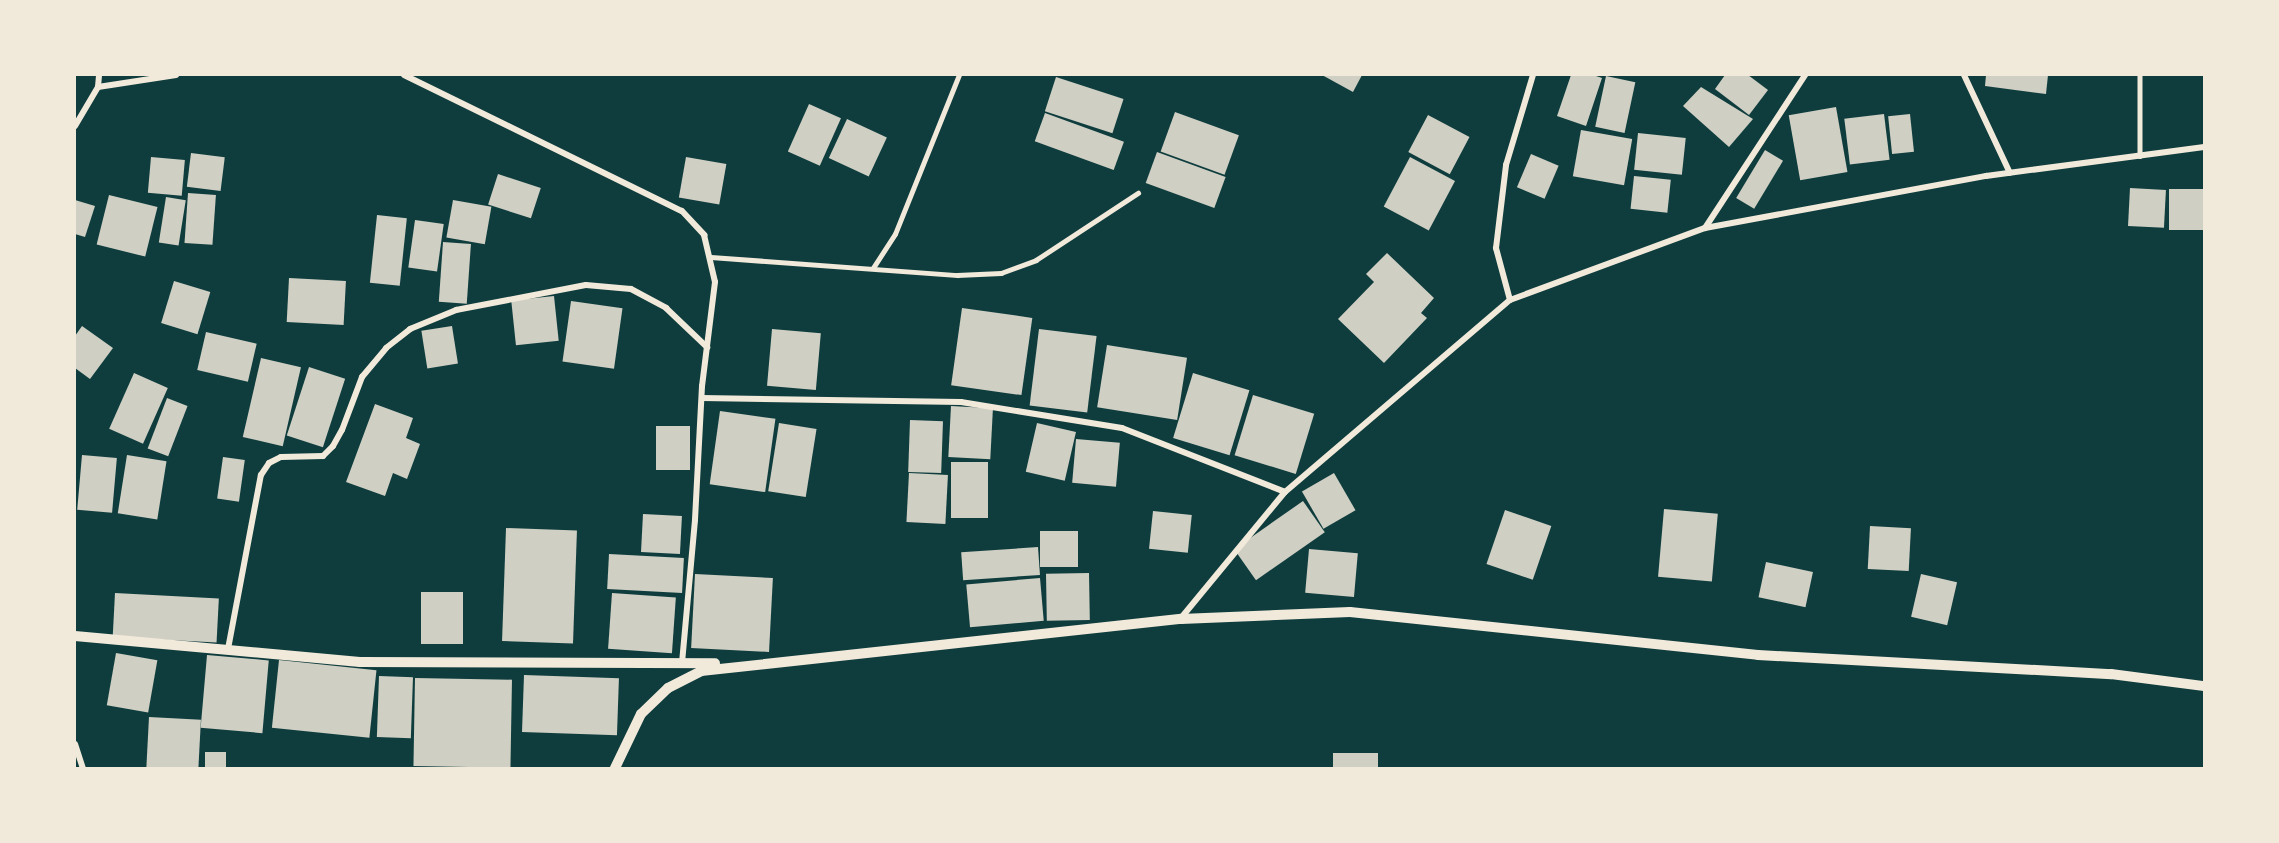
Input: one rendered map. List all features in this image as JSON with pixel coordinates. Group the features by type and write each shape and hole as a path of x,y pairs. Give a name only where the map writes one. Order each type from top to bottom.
{"street":[{"path":"75,126 98,87 99,75"},
{"path":"98,87 176,75"},
{"path":"404,75 682,211 704,235 711,257 715,282 702,398 695,520 681,663"},
{"path":"1510,300 1496,248 1506,165 1533,75"},
{"path":"1705,228 1805,75"},
{"path":"1964,75 2010,173"},
{"path":"1181,618 1285,492 1510,300 1705,228 2010,173 2204,147"},
{"path":"228,650 261,475 269,463 281,457 323,456 333,446 342,430 362,377 386,348 410,329 456,310 586,285 631,289 666,308 707,347"},
{"path":"702,398 961,402 1111,426 1122,428 1285,492"},
{"path":"615,768 641,714 668,688 701,671 746,664 900,651 1181,618 1350,612 1758,655 2111,674 2204,686"},
{"path":"75,636 360,662 746,664"},
{"path":"75,744 83,768"}],"lane":[{"path":"873,268 895,234 959,75"},
{"path":"2140,75 2140,156"},
{"path":"711,257 957,275 1001,273 1036,260 1138,194"}],"building":[{"path":"1322,75 1362,75 1353,92"},
{"path":"1571,75 1593,75 1602,78 1586,126 1557,116"},
{"path":"1725,75 1748,75 1768,90 1749,115 1715,89"},
{"path":"1986,75 2048,75 2046,94 1985,86"},
{"path":"1606,76 1635,82 1625,133 1595,127"},
{"path":"1056,77 1124,99 1112,133 1045,111"},
{"path":"1701,87 1753,119 1729,147 1683,106"},
{"path":"809,104 841,118 820,166 788,152"},
{"path":"1836,107 1847,172 1800,180 1789,115"},
{"path":"1175,112 1239,135 1225,175 1161,151"},
{"path":"1045,113 1124,142 1114,170 1035,141"},
{"path":"1884,114 1890,160 1850,165 1844,119"},
{"path":"1910,114 1914,152 1892,154 1888,116"},
{"path":"1428,115 1469,137 1450,174 1408,152"},
{"path":"847,119 887,138 869,177 829,158"},
{"path":"1581,130 1632,139 1624,185 1573,176"},
{"path":"1638,133 1686,138 1682,175 1634,170"},
{"path":"1765,150 1783,161 1754,209 1736,198"},
{"path":"1157,152 1226,177 1214,208 1146,183"},
{"path":"191,153 225,157 221,191 187,187"},
{"path":"1531,154 1559,166 1545,199 1517,187"},
{"path":"151,157 185,160 182,196 148,193"},
{"path":"686,157 726,164 719,204 679,197"},
{"path":"1410,157 1455,181 1429,230 1384,206"},
{"path":"498,174 541,188 531,218 488,204"},
{"path":"1634,176 1671,180 1667,213 1631,209"},
{"path":"2130,188 2166,190 2164,228 2128,226"},
{"path":"2169,189 2204,189 2204,230 2169,230"},
{"path":"188,193 216,195 212,245 185,243"},
{"path":"109,195 158,207 145,257 97,244"},
{"path":"166,197 186,200 179,246 159,242"},
{"path":"75,200 95,206 85,237 75,234"},
{"path":"453,200 491,207 485,244 446,237"},
{"path":"377,215 407,218 400,286 370,283"},
{"path":"415,220 444,224 437,272 408,268"},
{"path":"443,242 471,244 467,304 439,302"},
{"path":"1387,253 1434,298 1421,313 1427,318 1384,363 1338,319 1374,282 1366,274"},
{"path":"289,278 346,281 344,325 287,322"},
{"path":"174,281 210,292 197,334 161,323"},
{"path":"554,296 559,341 516,345 511,300"},
{"path":"571,301 622,308 614,369 563,361"},
{"path":"962,308 1032,318 1021,395 951,385"},
{"path":"82,326 113,348 90,379 75,368 75,336"},
{"path":"452,326 458,364 427,368 421,331"},
{"path":"772,329 821,333 816,390 767,386"},
{"path":"1039,329 1097,336 1087,412 1030,405"},
{"path":"206,332 257,344 248,382 197,370"},
{"path":"1107,345 1187,358 1177,420 1097,407"},
{"path":"261,358 301,367 283,446 243,437"},
{"path":"309,367 345,379 323,447 287,435"},
{"path":"134,373 168,388 143,444 109,429"},
{"path":"1193,373 1249,390 1230,455 1173,438"},
{"path":"1253,395 1314,414 1296,474 1235,455"},
{"path":"167,398 188,406 168,456 148,448"},
{"path":"375,404 413,418 406,438 420,444 407,479 393,473 385,496 346,482"},
{"path":"951,406 993,408 990,459 948,457"},
{"path":"720,411 775,419 765,492 710,484"},
{"path":"910,420 943,421 941,473 908,472"},
{"path":"779,423 817,429 806,497 768,491"},
{"path":"1037,423 1076,432 1065,481 1026,472"},
{"path":"656,426 690,426 690,470 656,470"},
{"path":"1076,439 1120,443 1116,487 1072,483"},
{"path":"82,455 117,458 112,513 77,510"},
{"path":"127,455 167,461 157,520 118,513"},
{"path":"223,457 245,460 239,502 217,499"},
{"path":"951,462 988,462 988,518 951,518"},
{"path":"909,473 948,475 945,524 906,522"},
{"path":"1334,473 1356,510 1323,529 1302,492"},
{"path":"1303,501 1325,532 1256,580 1234,549"},
{"path":"1664,509 1718,514 1712,581 1658,577"},
{"path":"1505,510 1551,526 1533,580 1486,564"},
{"path":"1153,511 1192,515 1188,553 1149,549"},
{"path":"643,514 682,516 680,554 641,552"},
{"path":"1870,526 1911,528 1909,571 1868,569"},
{"path":"506,528 577,530 573,643 502,641"},
{"path":"1040,531 1078,531 1078,567 1040,567"},
{"path":"1038,547 1040,575 963,580 961,552"},
{"path":"1309,549 1358,553 1354,597 1305,593"},
{"path":"609,554 684,558 682,593 607,589"},
{"path":"1766,562 1813,572 1805,607 1759,597"},
{"path":"1089,573 1090,620 1047,621 1046,574"},
{"path":"695,574 773,578 769,652 691,648"},
{"path":"1921,574 1957,582 1947,625 1911,617"},
{"path":"1040,578 1044,621 970,627 966,584"},
{"path":"421,592 463,592 463,644 421,644"},
{"path":"115,593 219,598 217,642 113,637"},
{"path":"612,593 676,597 672,653 608,649"},
{"path":"116,653 157,660 148,712 107,705"},
{"path":"207,655 269,660 262,733 201,728"},
{"path":"279,660 376,670 369,738 272,728"},
{"path":"524,675 619,678 617,735 522,732"},
{"path":"379,676 413,677 411,738 377,737"},
{"path":"415,678 512,680 510,768 413,766"},
{"path":"149,717 201,720 198,768 146,768"},
{"path":"205,752 226,752 226,768 205,768"},
{"path":"1333,753 1378,753 1378,768 1333,768"}]}
